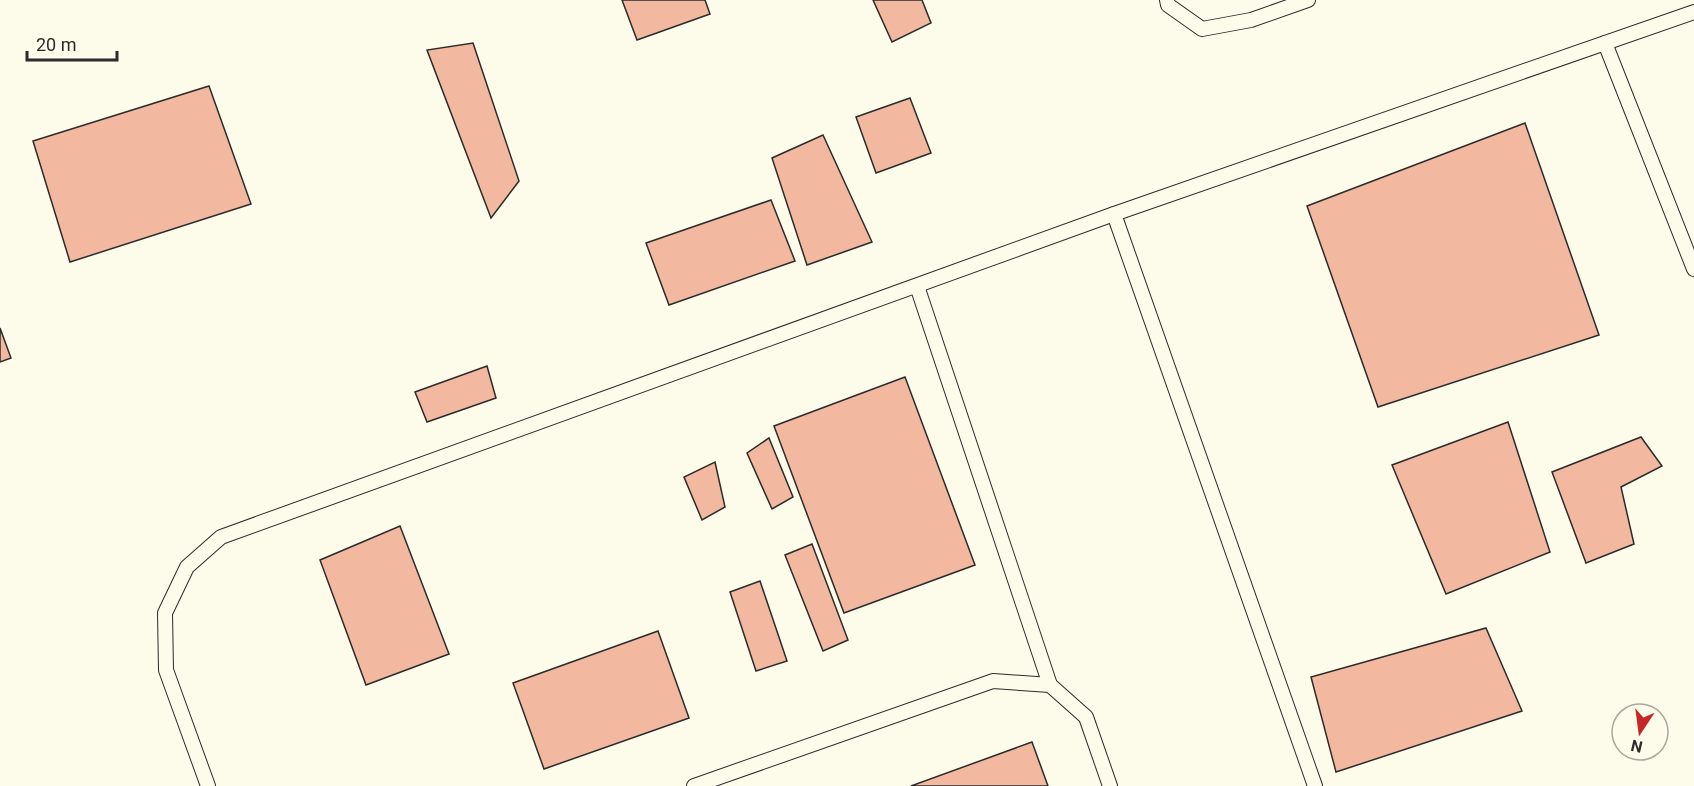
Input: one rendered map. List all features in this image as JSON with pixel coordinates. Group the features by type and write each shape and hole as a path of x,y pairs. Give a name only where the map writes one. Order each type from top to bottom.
{"lane":[{"path":"1167,0 1168,5 1202,29 1251,20 1308,0"},
{"path":"208,786 166,670 165,613 187,567 221,537 1114,214 1694,12"},
{"path":"1605,43 1694,269"},
{"path":"1114,214 1315,786"},
{"path":"917,285 1050,685 1086,717 1110,786"},
{"path":"694,786 993,681 1050,685"}],"building":[{"path":"622,0 705,0 710,14 637,40"},
{"path":"873,0 922,0 931,23 892,42"},
{"path":"473,43 519,181 491,218 427,50"},
{"path":"209,86 251,204 70,262 33,141"},
{"path":"910,98 931,153 876,173 856,117"},
{"path":"1525,123 1599,335 1378,407 1307,206"},
{"path":"823,135 872,242 807,265 772,158"},
{"path":"771,200 795,261 669,305 646,243"},
{"path":"0,328 11,358 0,362"},
{"path":"487,366 496,398 427,422 415,392"},
{"path":"905,377 975,565 844,613 774,426"},
{"path":"1508,422 1550,552 1446,594 1392,465"},
{"path":"1641,437 1662,466 1621,487 1634,544 1586,563 1552,472"},
{"path":"769,438 793,497 772,509 747,453"},
{"path":"715,462 725,507 702,520 684,477"},
{"path":"400,526 449,654 366,685 320,560"},
{"path":"812,544 848,640 823,651 785,555"},
{"path":"760,581 787,661 756,671 730,592"},
{"path":"1486,628 1522,711 1336,772 1311,677"},
{"path":"658,631 689,718 544,769 513,683"},
{"path":"1032,742 1048,786 911,786"}]}
